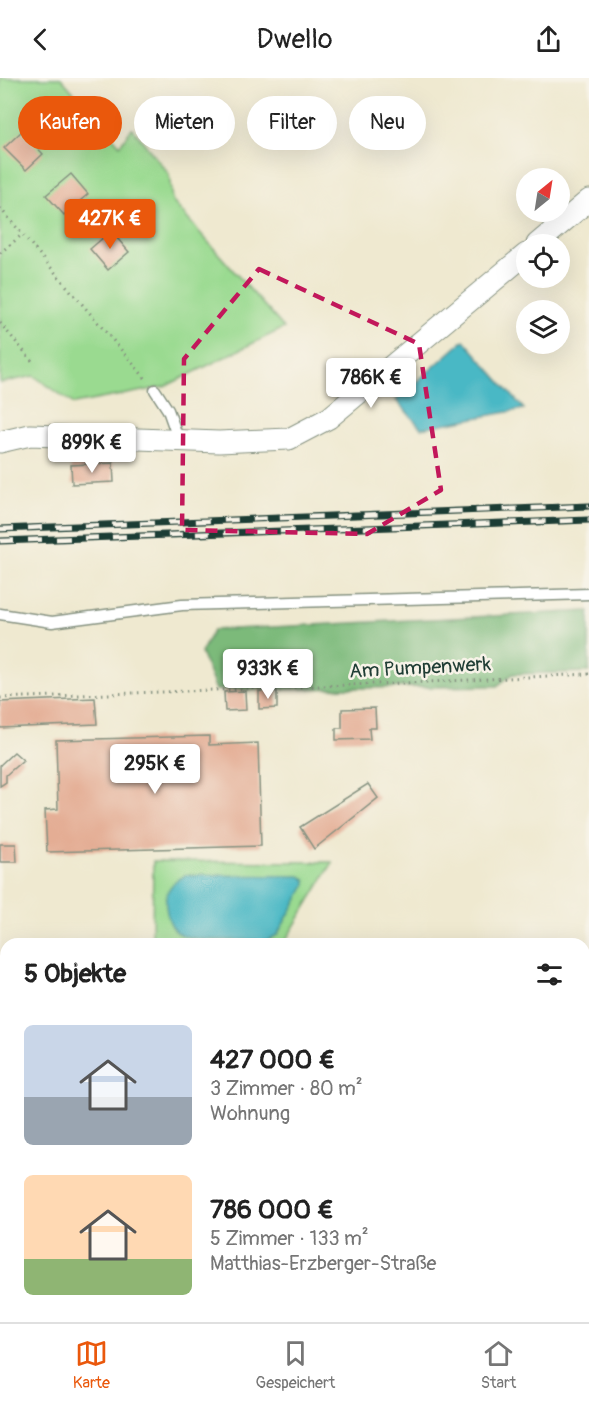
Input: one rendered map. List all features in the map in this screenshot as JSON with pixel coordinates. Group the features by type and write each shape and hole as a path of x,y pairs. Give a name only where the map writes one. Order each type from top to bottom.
{"street":[{"path":"549,234 589,200"},
{"path":"0,442 30,435 219,442 289,439 330,418 516,262"}],"lane":[{"path":"155,390 168,410 179,441"},
{"path":"0,614 52,622 182,605 589,594"}],"path":[{"path":"0,208 155,390"},
{"path":"0,253 23,234"},
{"path":"0,323 33,362"},
{"name":"Am Pumpenwerk","path":"0,698 589,674"}],"highlighted area":[{"path":"259,269 419,344 441,490 367,534 182,530 184,359"}],"green space":[{"path":"0,78 61,78 77,96 18,96 18,150 122,150 122,142 132,128 134,150 150,150 169,174 172,201 284,328 164,387 74,404 34,376 0,383"},
{"path":"589,611 589,672 513,674 497,686 216,690 201,653 213,630"},
{"path":"153,861 333,862 287,938 152,938"}],"water":[{"path":"464,340 524,409 421,428 396,400"},
{"path":"186,875 300,876 306,880 306,884 277,935 271,938 194,938 176,931 166,910 166,895 177,881"}],"building":[{"path":"18,135 18,150 39,150 43,154 26,170 4,148"},
{"path":"71,174 88,194 64,215 46,195"},
{"path":"111,231 129,252 108,270 90,249"},
{"path":"113,463 114,482 72,484 71,465"},
{"path":"245,691 246,710 225,711 224,692"},
{"path":"259,691 277,691 277,708 259,709"},
{"path":"95,698 97,724 0,728 0,702"},
{"path":"375,708 376,728 369,728 370,739 336,740 336,728 342,728 342,709"},
{"path":"209,736 209,745 258,743 261,846 47,852 45,810 58,809 56,740"},
{"path":"14,752 23,760 6,775 6,782 0,786 0,765"},
{"path":"368,784 378,798 314,849 300,827"},
{"path":"0,844 16,844 17,862 0,862"}],"railway":[{"path":"0,529 589,506"},
{"path":"0,541 589,520"}]}
